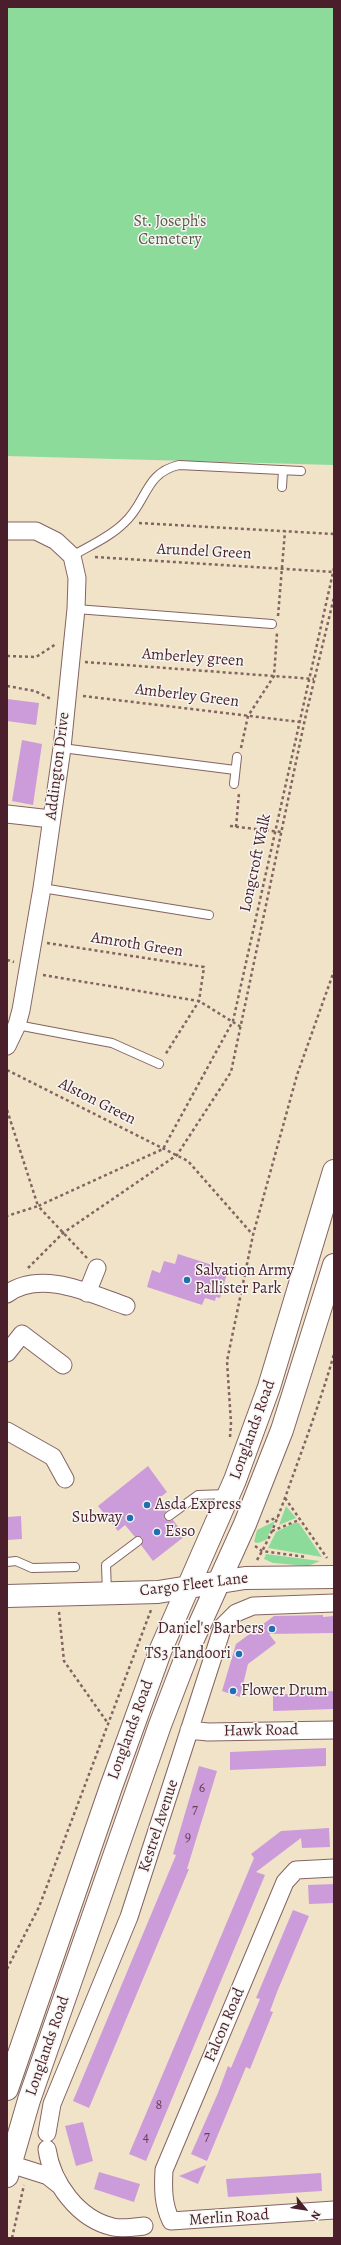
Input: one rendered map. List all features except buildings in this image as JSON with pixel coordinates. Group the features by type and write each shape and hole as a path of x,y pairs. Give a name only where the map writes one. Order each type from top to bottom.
{"main road":[{"name":"Longlands Road","path":"7,2089 113,1780 161,1649 228,1494 270,1387 334,1171"},
{"name":"Longlands Road","path":"13,2168 29,2100 160,1725 193,1639 240,1536 282,1430 334,1265"},
{"name":"Cargo Fleet Lane","path":"7,1596 158,1592 245,1578 332,1569"}],"street":[{"path":"7,531 36,531 56,541 72,556"},
{"name":"Addington Drive","path":"7,1046 17,1025 33,941 62,748 76,609 76,578 72,556"},
{"path":"7,814 51,819"},
{"path":"87,1293 97,1268"},
{"path":"7,1294 12,1290 40,1283 70,1288 126,1306"},
{"path":"7,1353 22,1334 64,1366"},
{"path":"7,1431 53,1457 65,1479"},
{"name":"Kestrel Avenue","path":"58,2184 49,2164 47,2141 52,2104 129,1917 223,1626 229,1618 236,1613 253,1606 334,1603"},
{"name":"Hawk Road","path":"189,1730 208,1732 334,1730"},
{"name":"Falcon Road","path":"171,2221 165,2209 163,2190 164,2170 285,1882 296,1870 334,1868"},
{"path":"13,2168 48,2176 58,2184 78,2207 102,2224 115,2228 144,2226"},
{"name":"Merlin Road","path":"171,2221 334,2210"}],"lane":[{"path":"72,556 125,522 150,483 167,467 179,464 301,471"},
{"path":"282,487 283,470"},
{"path":"76,609 275,626"},
{"path":"62,748 236,770"},
{"path":"234,784 237,757"},
{"path":"42,888 209,915"},
{"path":"17,1025 112,1043 159,1064"},
{"path":"170,1516 198,1494 228,1494"},
{"path":"107,1593 106,1564 138,1541"},
{"path":"7,1562 16,1561 32,1568 75,1567"}],"path":[{"name":"Arundel Green","path":"125,522 334,534"},
{"path":"237,757 242,747 248,716 274,676 275,626 282,569 284,531"},
{"name":"Arundel Green","path":"72,556 334,571"},
{"name":"Longcroft Walk","path":"163,1148 233,1021 334,571"},
{"path":"27,1269 63,1233 177,1155 231,1072 304,723 334,597"},
{"path":"7,656 36,657 73,635"},
{"name":"Amberley green","path":"70,661 314,679"},
{"name":"Amberley Green","path":"7,686 35,691 55,701 66,699 248,716 304,723"},
{"path":"234,784 239,792 236,827"},
{"path":"230,826 281,832"},
{"name":"Amroth Green","path":"33,941 204,967 199,1001"},
{"path":"229,1444 231,1423 227,1361 253,1235 297,1075 334,971"},
{"path":"27,972 199,1001 241,1026"},
{"path":"159,1064 199,1001"},
{"name":"Alston Green","path":"7,1070 188,1160 253,1235"},
{"path":"7,1110 38,1206 97,1268"},
{"path":"7,1216 38,1206 163,1148"},
{"path":"278,1516 323,1392 334,1354"},
{"path":"285,1498 332,1569"},
{"path":"272,1531 299,1520"},
{"path":"240,1536 262,1551 308,1558"},
{"path":"7,1969 39,1907 86,1784 107,1722 158,1592"},
{"path":"57,1594 64,1661 107,1722"},
{"path":"12,2238 13,2168"}],"green space":[{"name":"St. Joseph's Cemetery","path":"7,7 334,7 334,465 7,456"},
{"path":"286,1506 296,1518 279,1525"},
{"path":"275,1521 266,1540 258,1543 254,1542 257,1530"},
{"path":"294,1523 299,1523 322,1557 268,1548 276,1532"},
{"path":"266,1554 320,1561 308,1566 273,1563 264,1559"}],"place":[{"name":"Salvation Army Pallister Park","path":"187,1280"},
{"name":"Asda Express","path":"147,1505"},
{"name":"Subway","path":"130,1518"},
{"name":"Esso","path":"157,1532"},
{"name":"Daniel's Barbers","path":"272,1629"},
{"name":"TS3 Tandoori","path":"239,1654"},
{"name":"Flower Drum","path":"233,1691"}]}
